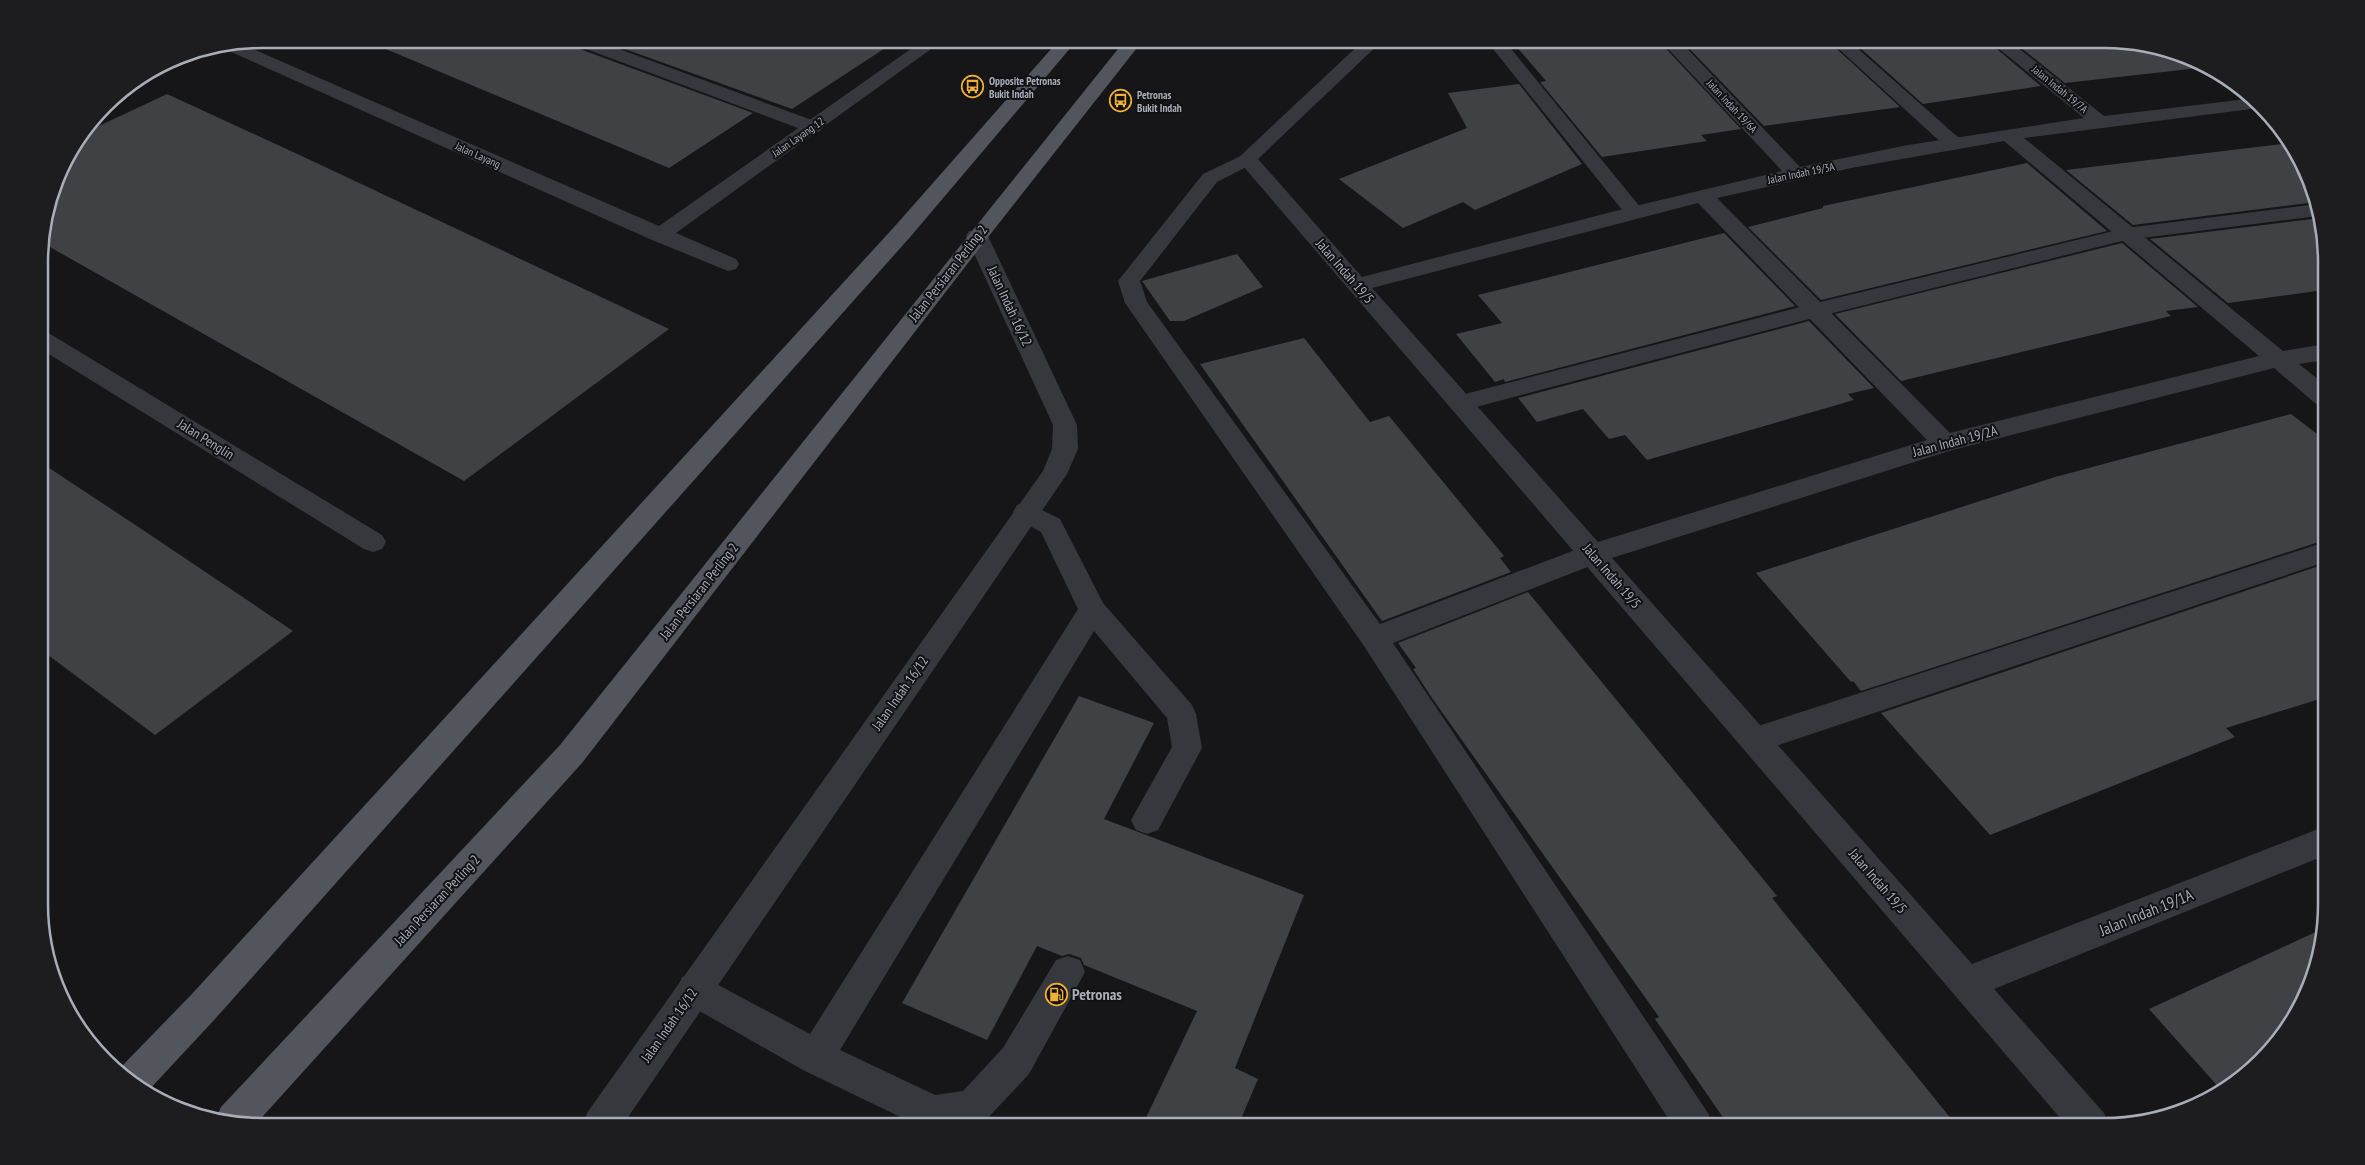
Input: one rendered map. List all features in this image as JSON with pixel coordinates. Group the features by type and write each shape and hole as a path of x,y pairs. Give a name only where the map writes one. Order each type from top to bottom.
{"main road":[{"path":"136,1077 203,1007 870,268 1061,48"},
{"name":"Jalan Persiaran Perling 2","path":"237,1116 571,754 977,236 1128,48"}],"street":[{"path":"600,48 813,127"},
{"name":"Jalan Layang 12","path":"660,235 924,48"},
{"path":"1365,48 1247,159 1210,178 1129,281 1136,303 1374,638 1690,1118"},
{"path":"1501,48 1634,212"},
{"name":"Jalan Indah 19/6A","path":"1676,48 1795,174"},
{"path":"1847,48 1953,144"},
{"name":"Jalan Indah 19/7A","path":"2007,48 2099,121"},
{"name":"Jalan Layang","path":"237,49 728,264"},
{"name":"Jalan Indah 19/3A","path":"1358,285 1634,212 1795,174 1953,144 2099,121 2249,104"},
{"path":"2008,135 2318,392"},
{"name":"Jalan Indah 19/5","path":"1247,159 2084,1118"},
{"path":"1703,196 1945,443"},
{"path":"1461,403 1816,310 2126,234 2311,211"},
{"name":"Jalan Indah 16/12","path":"605,1118 1054,474 1065,449 1065,425 977,236"},
{"name":"Jalan Penglin","path":"48,342 373,542"},
{"name":"Jalan Indah 19/2A","path":"1374,638 1592,554 1945,443 2278,359 2318,353"},
{"path":"1026,512 1051,526 1092,610 1181,714 1187,748 1147,820"},
{"path":"1755,740 2318,554"},
{"path":"816,1057 1092,610"},
{"name":"Jalan Indah 19/1A","path":"1967,983 2318,843"},
{"path":"694,989 816,1057 934,1114 972,1108 1016,1061 1068,972"}],"building":[{"path":"383,48 577,48 753,113 669,168"},
{"path":"622,48 885,48 792,109"},
{"path":"1518,48 1665,48 1741,129 1701,135 1707,141 1602,157 1540,82 1546,81"},
{"path":"1689,48 1836,48 1900,107 1764,126"},
{"path":"1860,48 1996,48 2041,86 1923,104"},
{"path":"2021,48 2131,49 2159,55 2195,68 2065,83"},
{"path":"1519,84 1582,164 1475,210 1463,202 1403,228 1339,179 1467,128 1448,93"},
{"path":"167,94 669,329 464,481 48,246 55,206 64,180 76,154 94,128"},
{"path":"2282,144 2295,167 2309,203 2133,225 2066,170"},
{"path":"2027,163 2107,231 1821,300 1748,227 1823,208 1823,206"},
{"path":"2313,219 2316,234 2318,291 2228,303 2150,239"},
{"path":"1724,233 1795,306 1505,382 1504,379 1495,382 1456,334 1502,323 1478,295"},
{"path":"2122,243 2198,307 2166,311 2171,316 1901,381 1835,314"},
{"path":"1237,254 1263,287 1184,321 1170,321 1142,281"},
{"path":"1809,321 1874,388 1848,394 1854,400 1647,460 1625,435 1609,439 1583,409 1537,422 1518,398"},
{"path":"1304,338 1370,422 1389,416 1504,556 1500,558 1511,572 1382,621 1200,364"},
{"path":"2291,414 2318,435 2318,542 1861,691 1756,573 2055,477"},
{"path":"48,467 293,631 155,735 48,655"},
{"path":"2318,566 2318,699 2226,728 2235,737 1990,835 1881,713"},
{"path":"1528,592 1777,896 1772,898 1951,1118 1723,1118 1655,1019 1659,1017 1432,698 1413,669 1416,668 1398,643"},
{"path":"1079,696 1154,723 1104,819 1304,895 1235,1068 1258,1079 1241,1118 1146,1118 1197,1011 1084,965 1081,958 1069,954 1062,956 1037,946 987,1040 902,1003"},
{"path":"2316,932 2306,972 2289,1010 2273,1034 2255,1055 2216,1085 2149,1009"}],"place":[{"name":"Opposite Petronas Bukit Indah","path":"973,87"},
{"name":"Petronas Bukit Indah","path":"1121,101"},
{"name":"Petronas","path":"1056,994"}]}
